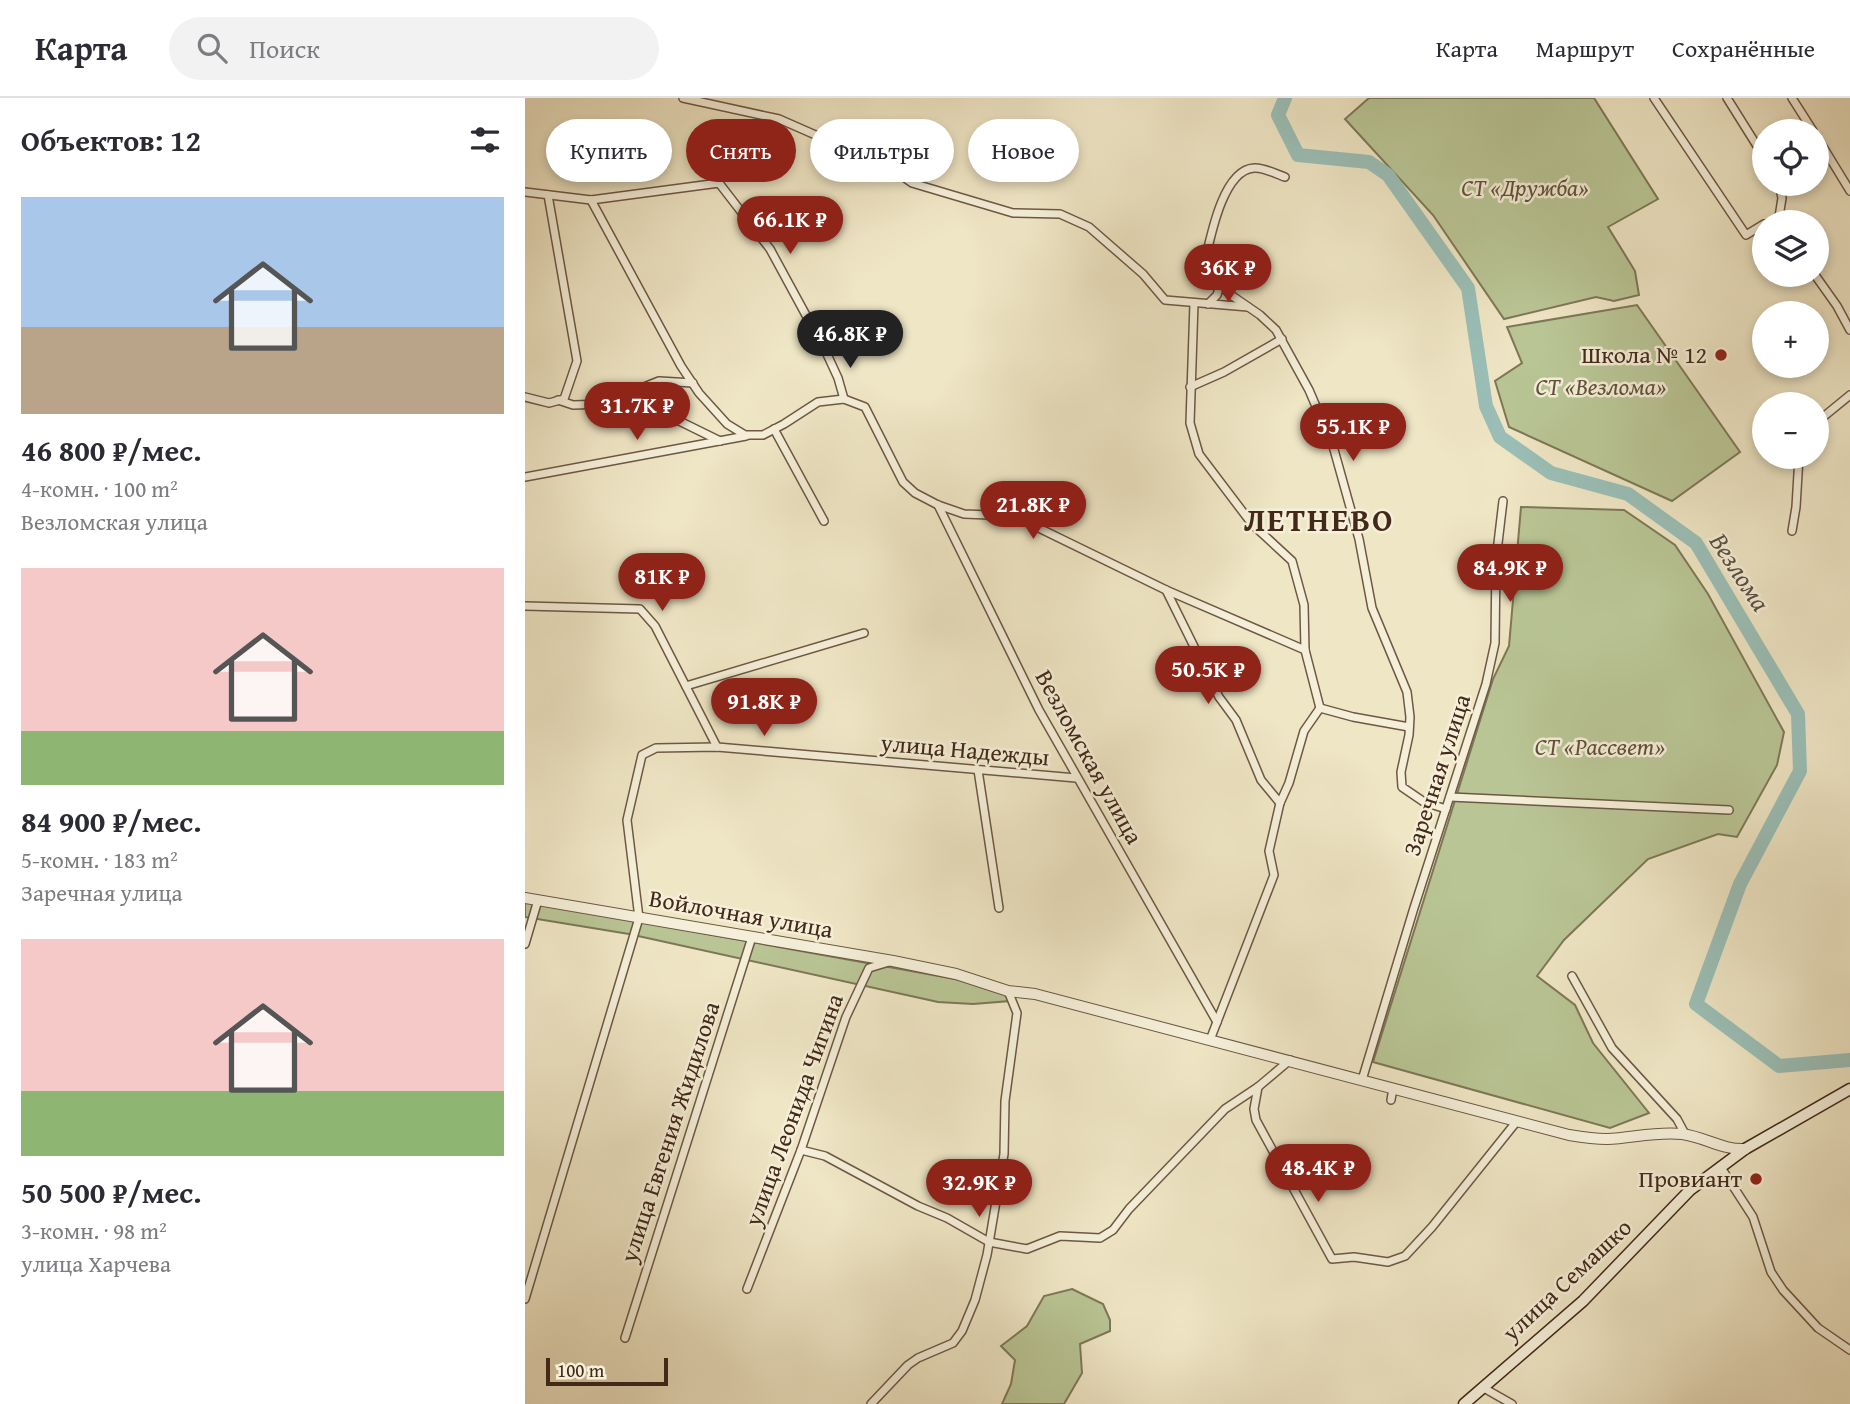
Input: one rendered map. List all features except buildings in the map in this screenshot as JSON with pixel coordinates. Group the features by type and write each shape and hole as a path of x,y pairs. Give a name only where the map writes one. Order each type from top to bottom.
{"main road":[{"name":"улица Семашко","path":"1464,1404 1583,1301 1690,1190 1745,1149 1850,1089"}],"street":[{"path":"683,98 779,119 836,144 868,152 912,183 1013,213 1060,214 1089,226 1143,274 1165,300 1249,307"},
{"path":"1727,98 1752,138"},
{"path":"1793,98 1806,119"},
{"path":"1657,99 1746,235 1752,231"},
{"path":"1829,157 1850,191"},
{"path":"1285,177 1254,168 1240,173 1219,203 1203,270 1267,320 1282,339 1309,390 1333,446 1359,539 1372,608 1407,692 1409,727 1401,772 1402,787 1424,802 1446,808"},
{"path":"525,192 591,200 719,183 770,249 826,352 845,399"},
{"path":"525,397 549,403 564,399 577,360 548,195"},
{"path":"591,200 681,366 727,424 745,435 763,435 818,402 845,399 865,407 903,482 915,493 964,514 1014,516 1166,590 1305,650"},
{"path":"1207,304 1214,300 1220,285"},
{"path":"1824,287 1850,330"},
{"path":"1194,303 1190,422 1199,454 1252,524 1292,561 1304,605 1305,650 1319,708 1304,731 1289,783 1280,803 1269,851 1274,875 1210,1040"},
{"path":"1190,387 1224,372 1282,339"},
{"path":"603,404 659,382 693,383"},
{"path":"1829,412 1850,395"},
{"path":"558,400 573,405 603,404 660,412 720,441"},
{"path":"774,429 824,521"},
{"path":"525,477 753,435"},
{"path":"1792,531 1798,469"},
{"name":"Заречная улица","path":"1362,1080 1486,684 1495,643 1498,578 1496,560 1503,501"},
{"name":"Везломская улица","path":"938,505 1039,710 1217,1022"},
{"path":"1166,590 1219,697 1236,720 1261,780 1280,803"},
{"path":"525,606 640,609 655,626 717,747"},
{"path":"685,686 864,633"},
{"path":"1319,708 1409,727"},
{"name":"улица Надежды","path":"639,918 627,820 642,755 656,748 717,747 1076,778"},
{"path":"978,770 999,908"},
{"path":"1450,797 1729,810"},
{"name":"Войлочная улица","path":"525,898 955,974 1008,991 1035,994 1588,1138 1606,1139 1653,1133 1685,1134 1727,1149 1745,1149"},
{"path":"525,944 538,900"},
{"path":"525,1300 639,918"},
{"name":"улица Евгения Жидилова","path":"625,1338 752,937"},
{"name":"улица Леонида Чигина","path":"747,1289 801,1150 846,1017 869,968 893,961"},
{"path":"1572,976 1612,1048 1677,1119 1685,1134"},
{"path":"871,1404 908,1365 953,1343 975,1300 989,1242 1004,1154 1005,1101 1017,1013 1008,991"},
{"path":"801,1150 825,1156 989,1242 1027,1248 1060,1236 1100,1238 1122,1221 1129,1209 1216,1118 1290,1060"},
{"path":"1258,1087 1254,1109 1256,1120 1332,1259 1354,1257 1388,1262 1405,1256 1432,1227 1517,1121"},
{"path":"1391,1100 1393,1088"},
{"path":"1719,1146 1720,1166 1753,1217 1771,1272 1783,1290 1818,1328 1850,1350"},
{"path":"1482,1387 1512,1404"}],"green space":[{"name":"СТ «Дружба»","path":"1369,98 1594,98 1658,199 1608,227 1635,271 1639,295 1614,301 1596,297 1504,319 1433,215 1345,119"},
{"name":"СТ «Везлома»","path":"1637,305 1740,452 1672,501 1509,427 1495,381 1522,363 1507,327"},
{"name":"СТ «Рассвет»","path":"1521,507 1624,510 1675,545 1708,594 1784,732 1777,765 1737,837 1718,834 1648,859 1564,940 1537,976 1575,1005 1593,1043 1649,1113 1610,1128 1373,1062 1493,679 1509,646"},
{"path":"525,901 966,981 1008,991 1010,1001 973,1004 938,1002 629,934 525,917"},
{"path":"1072,1289 1103,1304 1110,1320 1110,1331 1080,1344 1082,1373 1064,1404 1002,1404 1011,1384 1015,1360 1001,1346 1027,1326 1044,1296"}],"waterway":[{"name":"Везлома","path":"1285,98 1278,115 1298,155 1369,162 1388,175 1468,288 1486,406 1500,437 1551,473 1628,494 1696,543 1798,714 1800,771 1740,884 1696,1004 1779,1066 1850,1060"}],"place":[{"name":"Школа № 12","path":"1721,355"},
{"name":"Провиант","path":"1756,1179"}],"district":[{"name":"ЛЕТНЕВО","path":"1319,520"}]}
